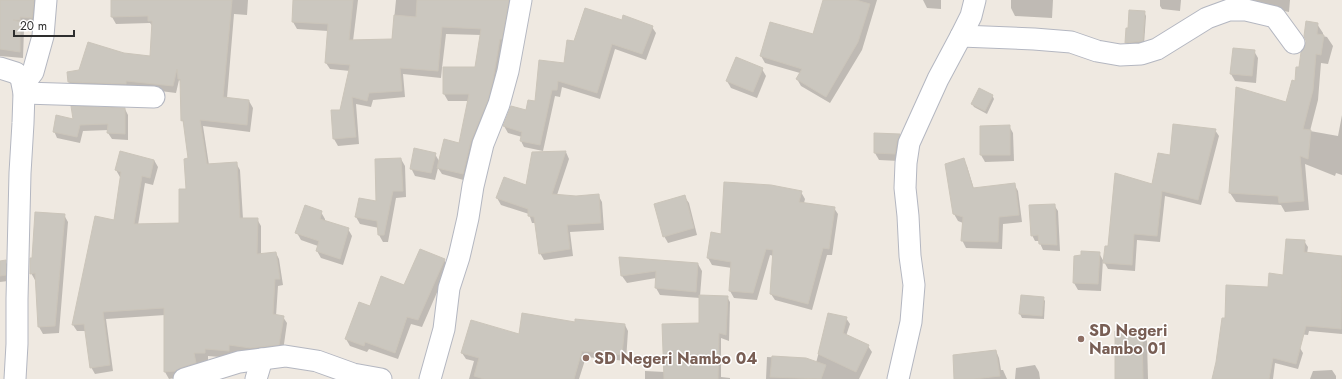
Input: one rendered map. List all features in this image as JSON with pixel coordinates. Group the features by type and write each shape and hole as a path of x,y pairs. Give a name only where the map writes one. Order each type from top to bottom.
{"street":[{"path":"24,89 33,72 43,36 46,0"},
{"path":"430,379 444,329 449,288 468,218 473,186 483,144 499,104 508,71 521,0"},
{"path":"898,379 911,322 914,285 910,256 905,188 906,163 909,143 938,79 971,16 975,0"},
{"path":"961,36 1071,42 1097,51 1120,55 1141,54 1157,49 1207,18 1229,10 1246,10 1275,17 1294,43"},
{"path":"0,68 16,73 21,78 24,89 17,299 18,344 15,379"},
{"path":"24,89 154,97"},
{"path":"184,379 239,362 285,356 317,361 353,374 381,379"},
{"path":"256,379 262,359"}],"building":[{"path":"0,0 34,0 32,18 20,17 20,20 13,20 20,22 20,52 0,49"},
{"path":"111,0 232,0 223,97 249,100 247,125 200,120 207,164 237,162 240,218 258,218 257,254 276,252 280,279 275,279 273,314 284,316 279,345 250,348 229,345 229,351 205,349 205,353 194,353 196,363 175,371 164,372 164,308 103,312 110,365 90,368 84,324 72,325 95,216 114,220 121,172 115,170 120,151 154,160 150,178 142,176 134,224 179,223 179,189 186,189 184,159 188,158 183,120 181,121 180,79 178,79 177,69 173,86 126,81 126,84 68,82 67,72 79,70 88,42 124,53 150,56 152,21 148,21 148,16 111,17"},
{"path":"293,0 353,0 349,40 392,39 394,15 416,17 417,0 509,0 488,100 471,141 463,174 437,168 444,139 459,143 469,94 443,94 443,67 475,67 481,29 442,27 438,71 400,68 402,91 369,93 367,101 352,97 356,137 333,139 331,110 340,110 350,65 325,63 328,24 292,22"},
{"path":"823,0 856,0 870,4 858,42 826,97 796,79 802,69 760,56 770,22 813,34"},
{"path":"585,8 622,20 623,15 653,26 642,54 612,44 597,93 558,81 557,90 552,90 540,145 520,141 522,132 503,126 511,106 526,110 528,100 535,101 539,60 564,63 567,40 574,41"},
{"path":"1129,10 1145,11 1143,41 1125,43"},
{"path":"1306,21 1318,23 1317,34 1324,35 1321,55 1316,54 1313,90 1303,129 1311,130 1308,159 1300,156 1304,201 1279,203 1278,196 1229,193 1236,87 1286,102 1292,80 1295,81 1296,67 1299,67 1301,52 1305,47 1306,41 1304,36"},
{"path":"1233,48 1255,50 1252,76 1230,74"},
{"path":"736,57 763,68 753,92 726,81"},
{"path":"979,88 993,95 985,111 971,104"},
{"path":"71,106 125,108 125,134 107,133 108,124 80,125 77,137 53,132 56,115 73,119"},
{"path":"1173,124 1216,129 1198,200 1162,191 1157,236 1134,234 1132,265 1103,263 1105,246 1108,246 1115,173 1152,184 1158,153 1170,155"},
{"path":"1010,125 1010,155 980,155 980,126"},
{"path":"874,133 900,134 897,141 895,154 874,153"},
{"path":"414,148 436,153 431,173 410,169"},
{"path":"566,151 552,194 576,196 599,194 601,223 567,225 570,249 539,254 534,217 528,216 528,209 496,198 504,177 526,185 532,152"},
{"path":"401,158 403,191 393,191 384,235 378,235 377,221 355,217 359,198 376,201 375,159"},
{"path":"964,158 973,188 1015,183 1019,215 999,217 998,242 961,241 963,217 953,214 945,164"},
{"path":"724,182 771,185 802,191 799,202 835,207 829,249 823,248 808,304 770,294 773,250 766,249 753,293 729,291 731,262 707,258 711,232 721,234"},
{"path":"685,195 694,228 663,237 654,204"},
{"path":"1055,204 1057,245 1039,244 1038,235 1031,236 1029,205"},
{"path":"305,205 322,211 320,219 349,228 340,259 316,251 319,241 295,233"},
{"path":"35,212 65,214 55,326 38,327 35,273 30,274 30,258 32,258"},
{"path":"1286,239 1305,240 1304,252 1342,256 1341,329 1306,326 1296,364 1273,358 1269,379 1212,379 1222,318 1225,318 1226,285 1268,287 1269,273 1283,275"},
{"path":"420,249 445,259 418,320 407,317 395,353 365,342 364,346 345,339 359,302 370,306 381,276 404,285"},
{"path":"1081,251 1100,252 1098,284 1073,283 1074,256 1081,255"},
{"path":"619,257 698,263 696,292 655,288 656,271 621,276"},
{"path":"6,260 6,275 0,276 0,261"},
{"path":"699,295 728,296 726,335 719,333 718,379 664,379 662,324 699,323"},
{"path":"1021,295 1044,297 1042,316 1019,314"},
{"path":"522,313 575,322 575,319 625,324 622,355 582,351 574,379 484,379 474,376 479,358 461,353 471,320 519,334"},
{"path":"828,313 847,317 843,333 869,345 856,372 818,354"},
{"path":"1115,331 1142,331 1143,379 1115,379"},
{"path":"996,350 1000,376 974,379 954,379 953,355"},
{"path":"772,356 806,358 826,365 821,379 770,377"}],"place":[{"name":"SD Negeri Nambo 01","path":"1081,339"},
{"name":"SD Negeri Nambo 04","path":"586,358"}]}
